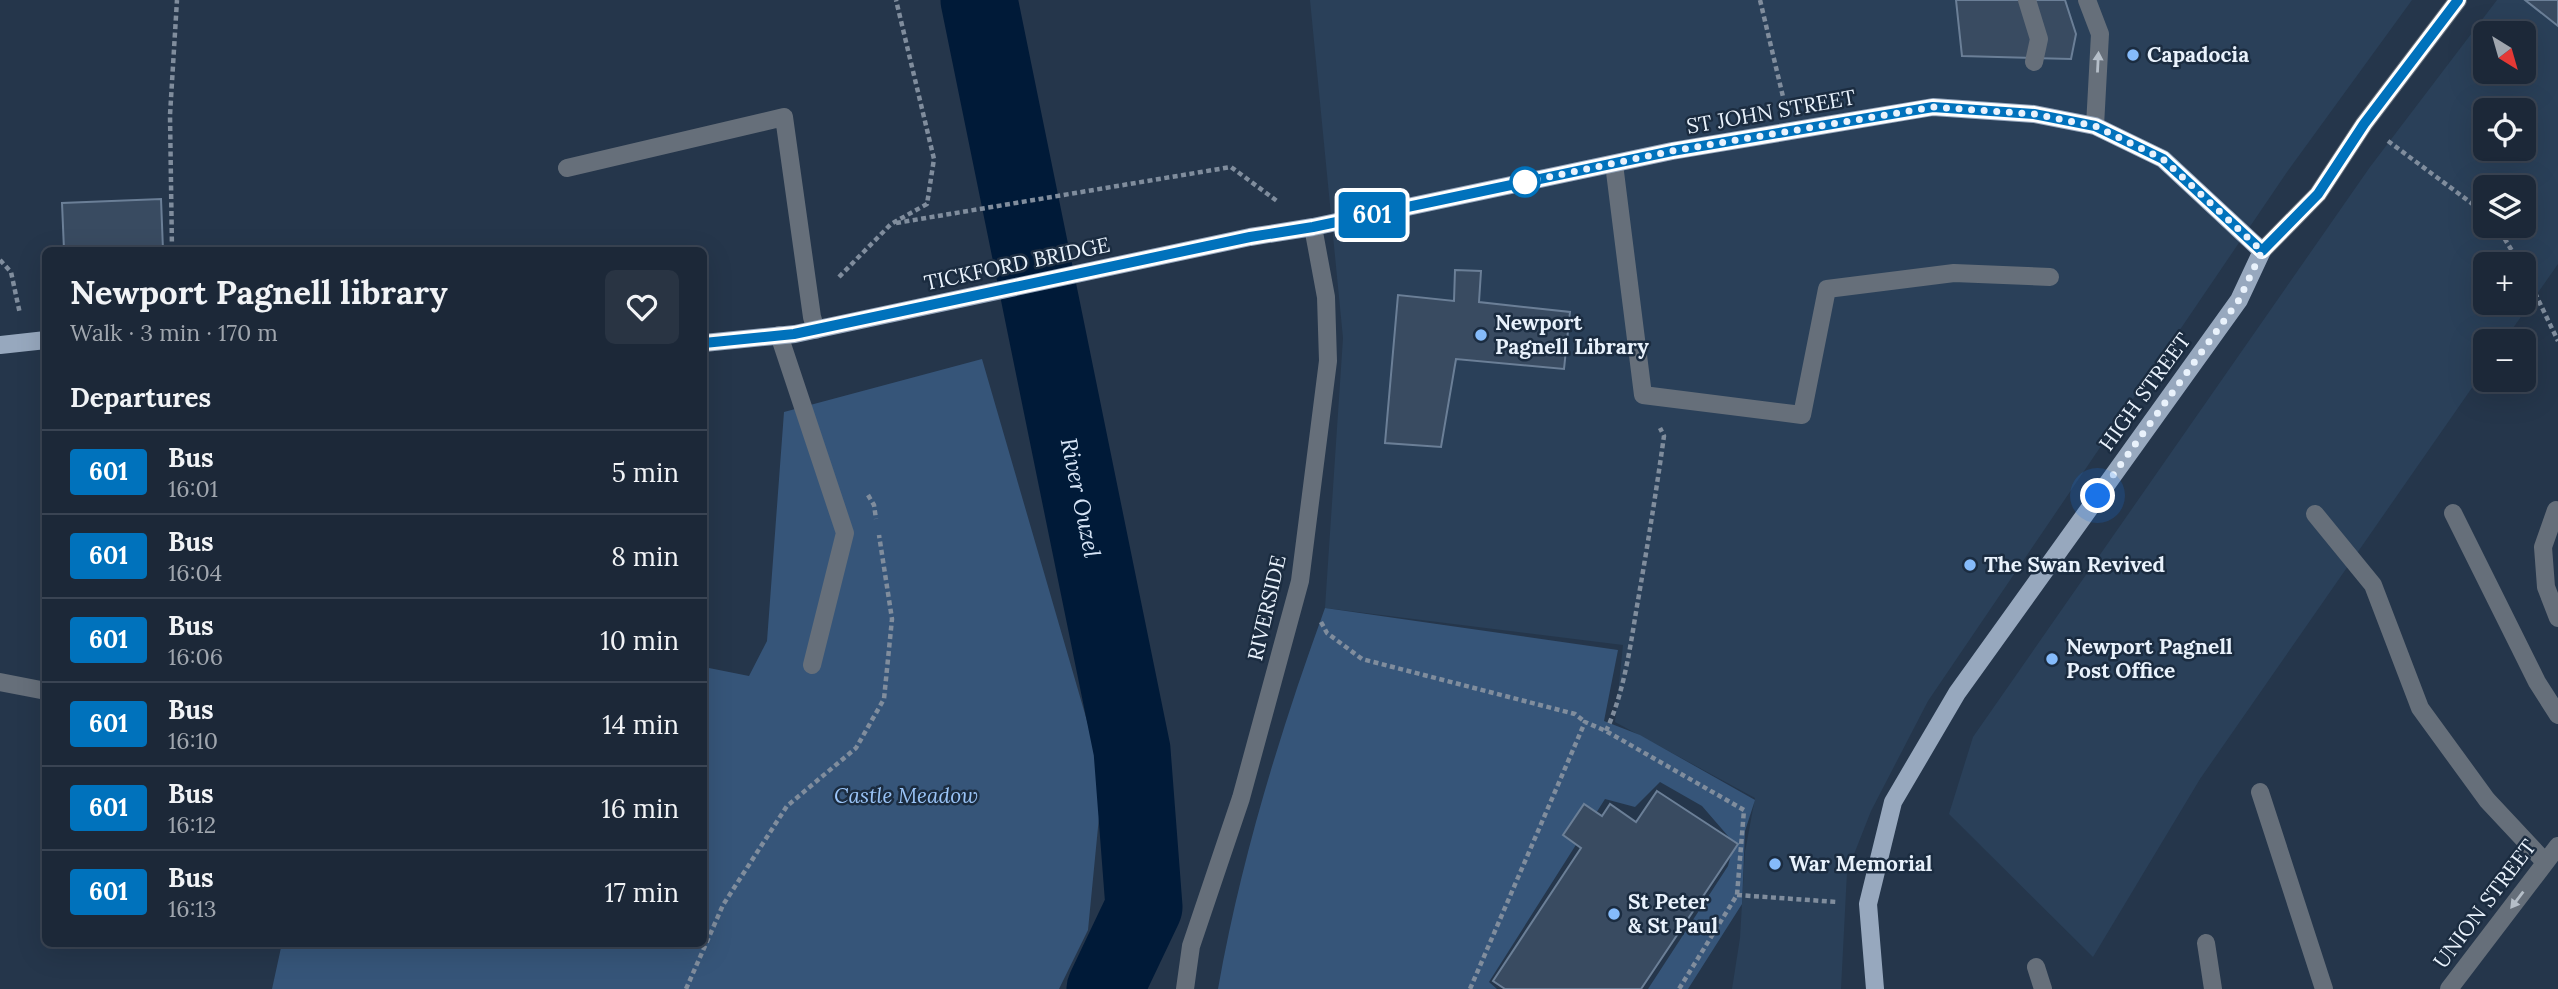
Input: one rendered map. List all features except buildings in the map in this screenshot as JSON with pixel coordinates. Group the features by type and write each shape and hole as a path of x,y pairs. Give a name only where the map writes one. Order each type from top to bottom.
{"main road":[{"name":"ST JOHN STREET","path":"1250,237 1313,227 1672,151 1933,107 2034,114 2095,126 2163,159 2262,251"},
{"name":"TICKFORD BRIDGE","path":"707,343 787,335 814,324 1250,237"},
{"name":"HIGH STREET","path":"1875,989 1868,904 1893,802 1957,694 2239,300 2262,251"},
{"path":"0,345 42,340"}],"street":[{"path":"2027,0 2039,39 2034,62"},
{"path":"2087,0 2100,34 2095,126"},
{"name":"HIGH STREET","path":"2262,251 2318,194 2364,124 2458,0"},
{"path":"567,168 784,117 814,324"},
{"path":"1614,164 1643,395 1802,415 1827,289 1954,273 2050,276"},
{"name":"RIVERSIDE","path":"1185,989 1191,946 1241,799 1300,582 1328,361 1326,297 1313,227"},
{"path":"787,335 845,533 812,665"},
{"path":"2556,510 2543,547 2546,587 2558,618"},
{"path":"2453,513 2537,682 2558,715"},
{"path":"2315,514 2372,586 2420,708 2487,800 2545,862"},
{"path":"0,682 42,690"},
{"path":"2260,792 2324,989"},
{"name":"UNION STREET","path":"2449,989 2558,846"},
{"path":"2206,943 2213,989"},
{"path":"2036,967 2042,989"}],"path":[{"path":"172,247 170,115 177,0"},
{"path":"814,324 835,280 891,224 927,204 934,159 896,0"},
{"path":"1759,0 1791,132"},
{"path":"2364,124 2473,204"},
{"path":"891,224 1231,167 1313,227"},
{"path":"2536,295 2558,341"},
{"path":"1606,731 1613,718 1629,650 1655,505 1664,436 1643,395"},
{"path":"1300,582 1327,633 1362,659 1575,713 1586,722 1744,810 1737,895 1679,989"},
{"path":"1470,989 1586,722"},
{"path":"1737,895 1868,904"}],"shaded area":[{"path":"1310,0 2412,0 2287,172 1928,701 1871,811 1847,872 1841,989 1732,989 1740,938 1745,852 1755,798 1615,722 1623,645 1325,608 1343,338"},
{"path":"2497,0 2558,0 2558,264 2536,295 2536,252 2473,252 2473,315 2522,315 2512,329 2473,329 2473,386 2200,779 2093,957 1949,814 1973,737 2370,167 2473,32 2473,84 2536,84 2536,21 2481,21"}],"green space":[{"name":"Castle Meadow","path":"982,359 1103,776 1088,930 1059,989 272,989 281,947 707,947 707,668 749,676 767,641 784,412"},
{"path":"1325,608 1618,650 1604,721 1640,735 1755,800 1745,831 1742,904 1688,989 1648,989 1728,866 1734,843 1702,806 1660,782 1635,807 1605,799 1489,982 1497,989 1218,989 1238,892 1263,796"}],"waterway":[{"name":"River Ouzel","path":"979,0 1132,750 1144,907 1105,989"}],"bus line":[{"name":"601","path":"707,343 794,334 1672,151 1933,107 2034,114 2095,126 2163,159 2262,251 2318,194 2364,124 2458,0"}],"place":[{"name":"Capadocia","path":"2133,55"},
{"name":"Newport Pagnell Library","path":"1481,335"},
{"name":"The Swan Revived","path":"1970,565"},
{"name":"Newport Pagnell Post Office","path":"2052,659"},
{"name":"War Memorial","path":"1775,864"},
{"name":"St Peter & St Paul","path":"1614,914"}],"route":[{"path":"1525,182 1672,151 1933,107 2034,114 2095,126 2163,159 2262,251 2239,300 2098,496"}]}
